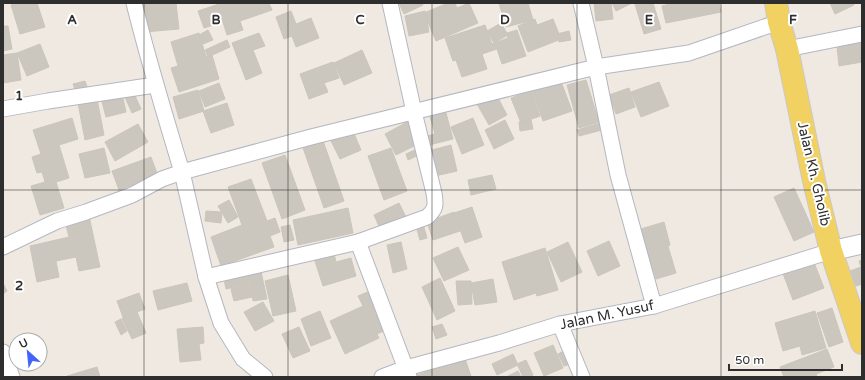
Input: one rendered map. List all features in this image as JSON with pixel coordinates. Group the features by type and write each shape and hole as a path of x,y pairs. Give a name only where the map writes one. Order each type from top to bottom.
{"main road":[{"name":"Jalan Kh. Gholib","path":"778,13 787,49 814,181 831,252 862,343"}],"street":[{"path":"134,3 156,85 182,172 206,276 220,322 243,359 265,377"},
{"path":"206,276 358,242 427,217 434,211 436,204 434,193 414,112 390,3"},
{"path":"581,3 596,67 618,175 654,306"},
{"path":"3,247 57,221 132,195 162,179 182,172 311,137 596,67 689,53 778,13"},
{"path":"787,49 862,34"},
{"path":"3,110 48,101 156,85"},
{"path":"358,242 407,372"},
{"path":"831,252 862,244"},
{"name":"Jalan M. Yusuf","path":"382,377 407,372 560,324 654,306 831,252"},
{"path":"560,324 582,377"},
{"path":"3,352 12,377"}],"building":[{"path":"17,3 37,3 45,27 20,34 11,5"},
{"path":"135,3 176,3 179,29 144,32"},
{"path":"222,3 269,3 272,10 240,21 243,30 227,35 223,22 204,28 198,11"},
{"path":"399,3 422,3 423,5 404,14"},
{"path":"448,3 455,3 457,8 469,3 478,23 436,41 424,13"},
{"path":"499,3 528,3 533,20 506,27"},
{"path":"594,3 611,3 613,19 596,21"},
{"path":"612,3 632,3 616,11"},
{"path":"653,3 661,29 644,34 635,4"},
{"path":"668,3 719,3 721,12 666,23 662,6 669,4"},
{"path":"830,3 853,3 854,5 835,14"},
{"path":"291,11 296,24 311,18 319,38 296,47 292,36 284,39 276,17"},
{"path":"425,11 429,32 409,36 405,16"},
{"path":"535,19 537,25 553,19 561,39 528,52 518,26"},
{"path":"501,23 508,35 494,43 487,31"},
{"path":"485,25 492,44 508,38 507,33 517,30 526,56 502,64 497,49 482,54 487,69 462,77 456,60 453,61 445,38"},
{"path":"3,26 8,26 12,49 3,51"},
{"path":"208,30 213,40 203,44 199,35"},
{"path":"569,31 571,40 559,42 557,34"},
{"path":"199,33 206,57 212,55 219,79 179,92 171,68 178,66 171,42"},
{"path":"259,33 265,46 253,50 262,73 246,80 232,43"},
{"path":"227,40 230,47 208,57 205,50"},
{"path":"862,42 862,62 839,66 837,46"},
{"path":"40,44 49,67 27,76 17,53"},
{"path":"362,50 372,73 344,85 334,63"},
{"path":"17,53 21,80 3,83 3,55"},
{"path":"333,62 339,78 324,83 328,92 309,99 300,74"},
{"path":"560,79 572,111 543,121 532,90"},
{"path":"586,80 599,122 579,128 567,85"},
{"path":"85,81 88,89 76,92 73,84"},
{"path":"659,82 669,106 641,117 631,92"},
{"path":"219,83 225,99 205,107 199,91"},
{"path":"629,88 635,107 616,114 609,95"},
{"path":"198,90 204,111 179,119 173,97"},
{"path":"531,90 540,116 521,123 511,98"},
{"path":"133,91 141,109 132,113 124,95"},
{"path":"96,94 104,135 85,140 77,98"},
{"path":"122,94 126,112 106,117 101,98"},
{"path":"496,94 507,115 489,125 477,104"},
{"path":"227,103 234,125 211,133 203,111"},
{"path":"446,113 453,139 429,145 427,136 435,134 430,117"},
{"path":"72,118 78,139 59,145 69,178 56,182 64,208 40,215 31,186 45,182 42,172 37,173 32,157 41,154 33,130"},
{"path":"473,118 484,145 462,154 451,127"},
{"path":"505,120 514,139 494,149 485,130"},
{"path":"531,120 533,129 520,131 519,122"},
{"path":"409,121 420,143 396,155 385,134"},
{"path":"600,123 602,130 579,136 577,130"},
{"path":"138,124 148,142 115,161 105,142"},
{"path":"352,129 361,150 340,159 330,139"},
{"path":"321,135 344,201 324,208 301,142"},
{"path":"451,145 457,171 435,176 428,151"},
{"path":"421,147 423,153 408,160 406,154"},
{"path":"104,148 110,173 85,178 79,154"},
{"path":"391,148 407,191 384,200 368,156"},
{"path":"285,155 305,210 282,219 262,163"},
{"path":"151,157 158,176 119,190 112,171"},
{"path":"492,175 496,189 471,195 468,180"},
{"path":"251,179 267,221 275,218 280,232 270,236 274,247 221,266 211,237 242,225 228,187"},
{"path":"794,188 814,232 794,241 774,197"},
{"path":"229,200 238,217 228,223 218,206"},
{"path":"399,203 407,219 381,231 374,215"},
{"path":"472,207 482,237 465,243 454,213"},
{"path":"348,208 353,233 298,245 293,220"},
{"path":"206,211 222,212 221,223 205,221"},
{"path":"454,212 460,231 433,240 427,222"},
{"path":"89,216 100,267 79,271 76,257 56,261 59,277 37,282 30,246 69,237 65,221"},
{"path":"664,222 670,245 668,246 676,273 656,279 641,229"},
{"path":"423,224 427,238 420,240 416,226"},
{"path":"290,225 294,240 284,242 281,227"},
{"path":"609,241 620,266 598,276 587,251"},
{"path":"401,242 407,269 393,273 387,245"},
{"path":"568,242 582,272 561,282 547,252"},
{"path":"458,247 469,270 444,281 433,258"},
{"path":"545,248 558,290 537,296 536,293 514,300 502,262"},
{"path":"333,249 336,262 351,258 356,276 323,286 313,255"},
{"path":"813,260 824,288 793,300 782,271"},
{"path":"862,260 862,284 856,286 850,271 861,267 859,261"},
{"path":"260,267 267,299 253,301 250,284 226,289 223,274"},
{"path":"288,275 296,311 273,316 265,281"},
{"path":"440,278 455,311 437,320 422,287"},
{"path":"493,279 497,302 475,305 471,283"},
{"path":"456,281 471,281 472,304 458,305"},
{"path":"3,283 7,291 3,294"},
{"path":"187,283 192,301 158,310 153,291"},
{"path":"249,285 252,297 234,301 231,289"},
{"path":"370,291 388,329 377,334 379,338 345,354 330,321 363,306 358,296"},
{"path":"139,293 145,309 123,317 117,301"},
{"path":"263,302 274,321 255,331 244,312"},
{"path":"832,308 843,342 829,347 817,313"},
{"path":"320,311 331,338 311,346 301,319"},
{"path":"815,311 826,348 802,355 800,346 783,351 775,323"},
{"path":"137,312 146,333 132,339 122,318"},
{"path":"121,319 127,331 121,335 115,322"},
{"path":"442,324 447,335 436,339 432,327"},
{"path":"203,327 204,343 199,344 201,360 180,362 177,329"},
{"path":"299,327 310,351 293,358 282,334"},
{"path":"553,345 563,368 544,376 534,353"},
{"path":"827,349 834,367 816,374 817,377 784,377 780,367"},
{"path":"564,351 570,364 564,366 558,354"},
{"path":"513,354 518,365 497,375 492,364"},
{"path":"465,359 471,376 414,377 414,376"},
{"path":"526,360 533,375 523,377 517,364"},
{"path":"97,367 100,377 67,376"},
{"path":"518,371 521,377 506,377"}]}
